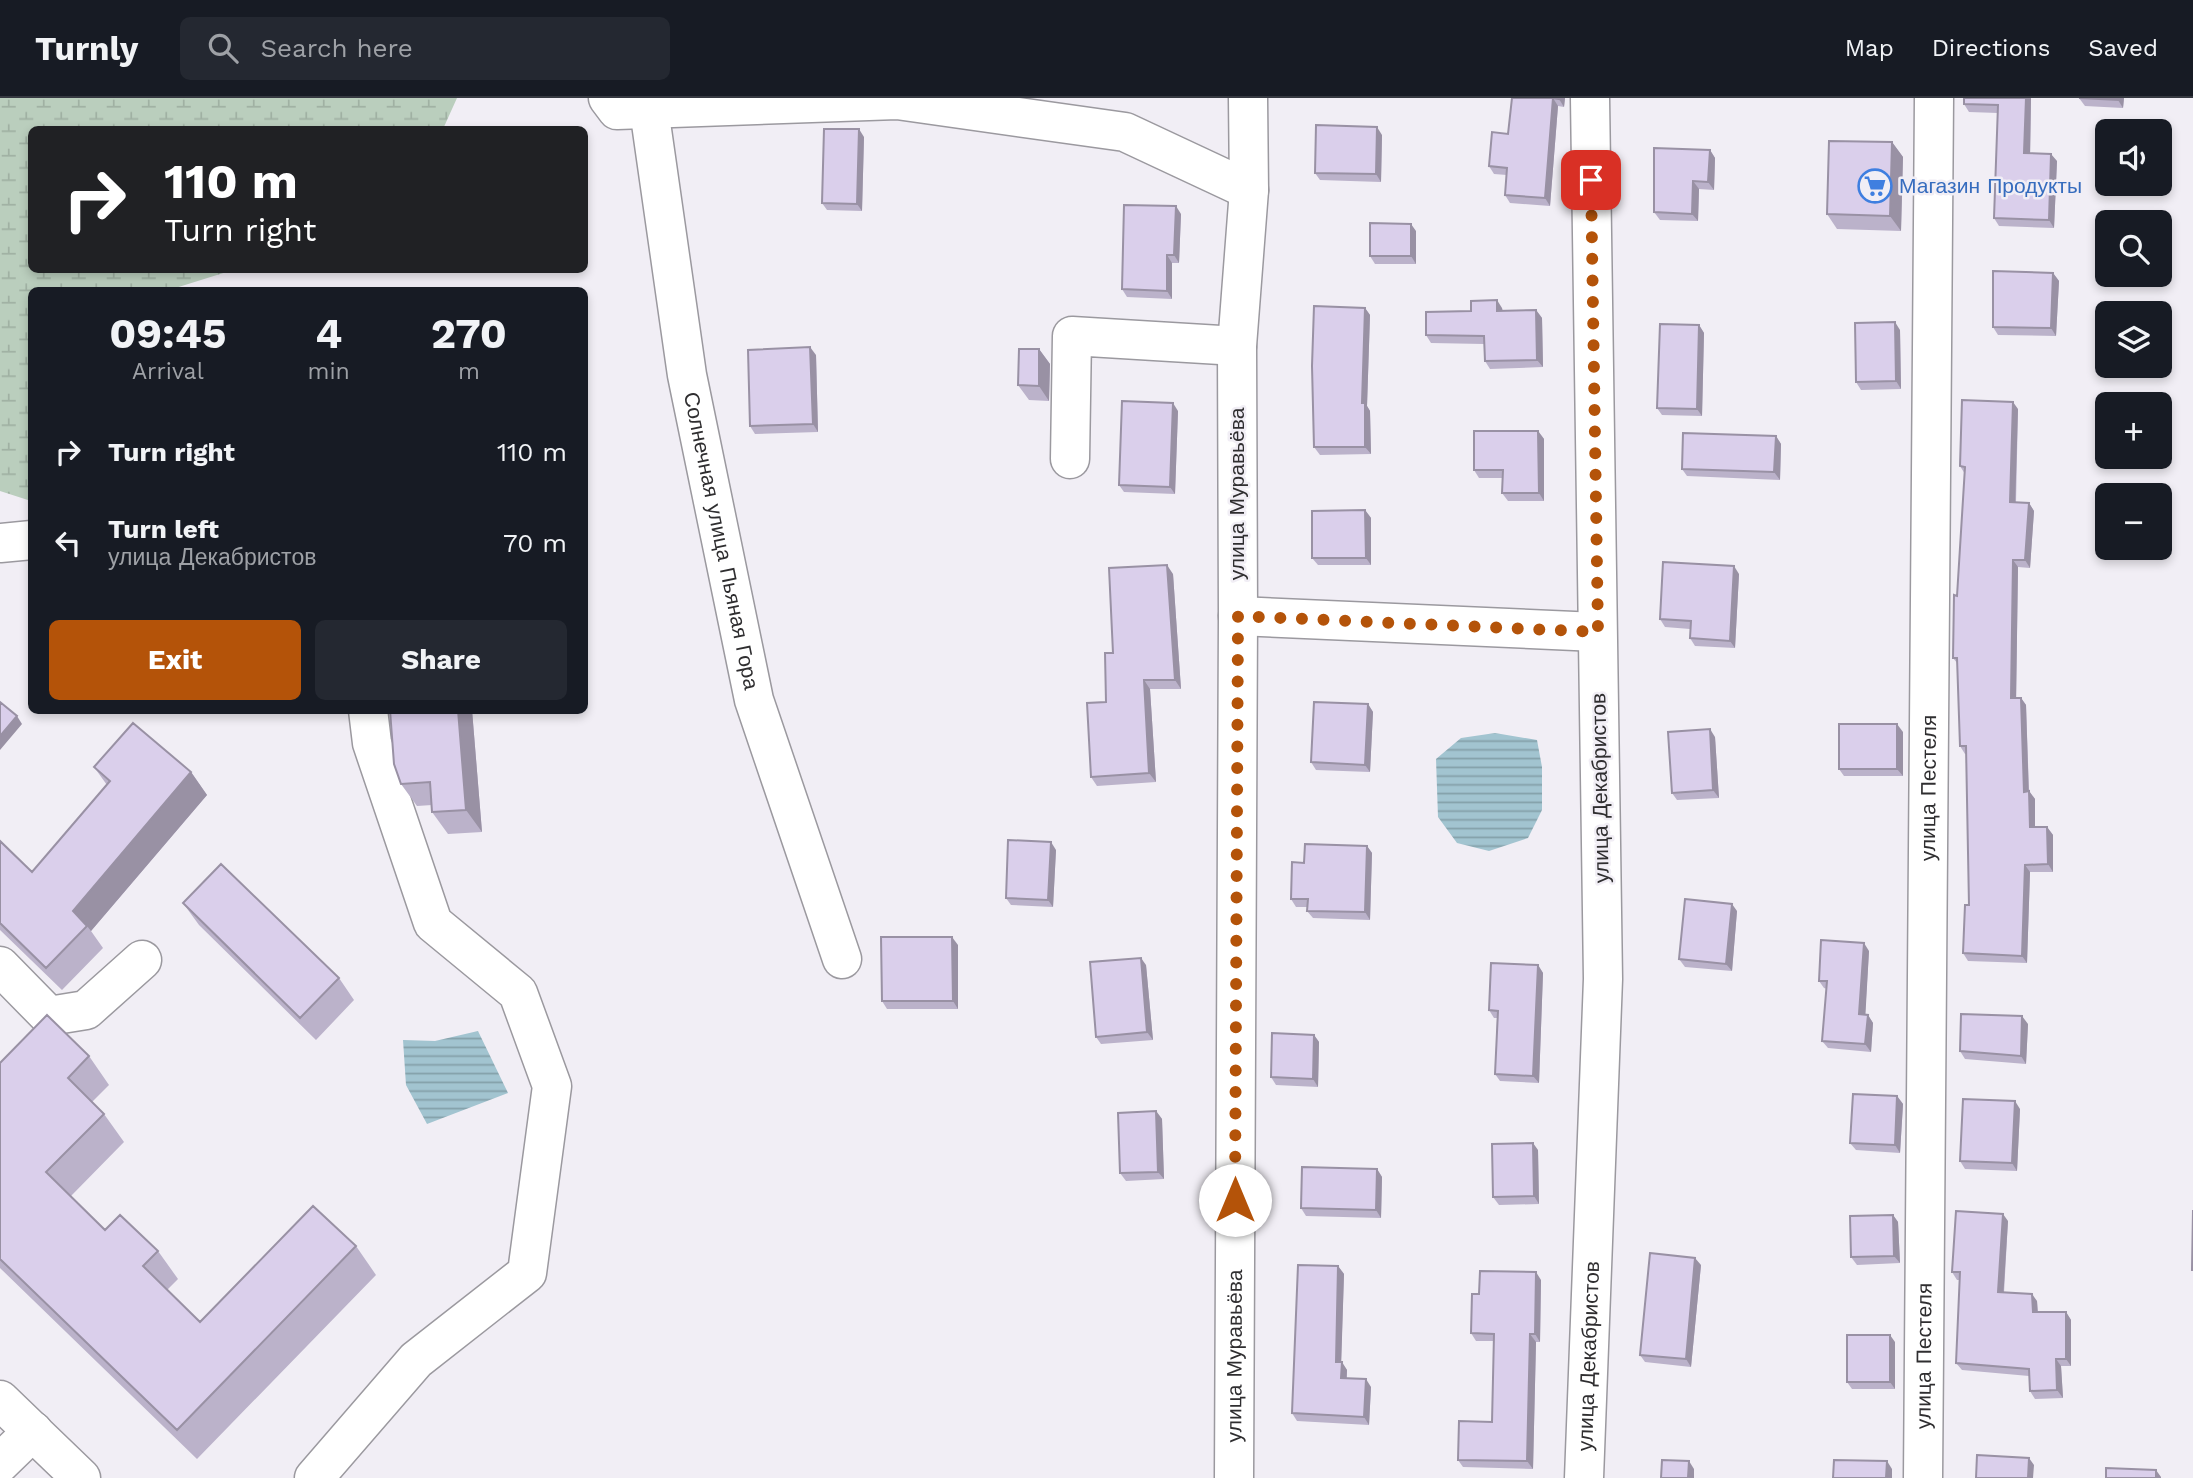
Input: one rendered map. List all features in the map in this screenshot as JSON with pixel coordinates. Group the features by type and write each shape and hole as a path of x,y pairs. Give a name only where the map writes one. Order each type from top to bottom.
{"street":[{"path":"608,98 617,110 897,99 1125,132 1249,190"},
{"name":"улица Муравьёва","path":"1234,1478 1237,345 1249,190 1248,98"},
{"name":"улица Декабристов","path":"1584,1478 1603,979 1590,98"},
{"name":"улица Пестеля","path":"1923,1478 1934,98"},
{"name":"Солнечная улица Пьяная Гора","path":"649,109 687,375 754,700 842,959"},
{"path":"1070,459 1072,336 1237,345"},
{"path":"0,543 28,540"},
{"path":"1238,616 1598,632"},
{"path":"314,1478 416,1360 527,1273 552,1086 518,993 433,923 372,743 368,714"},
{"path":"0,966 49,1016 86,1010 142,960"},
{"path":"0,1400 81,1478"},
{"path":"0,1463 33,1431"}],"green space":[{"path":"0,98 457,98 444,126 28,126 28,273 223,273 179,287 28,287 28,500 0,491"}],"water":[{"path":"1495,733 1537,740 1542,767 1542,810 1528,838 1489,851 1457,843 1438,817 1436,759 1461,738"},
{"path":"478,1031 508,1093 427,1124 406,1085 403,1040 435,1041"}],"building":[{"path":"1512,98 1553,98 1545,198 1505,195 1507,168 1489,166 1492,132 1508,134"},
{"path":"1964,98 2026,98 2024,153 2051,154 2049,220 1994,218 1998,105 1964,104"},
{"path":"2079,98 2118,98 2118,100"},
{"path":"1316,125 1377,127 1376,174 1315,173"},
{"path":"824,129 859,129 857,204 822,203"},
{"name":"Магазин Продукты","path":"1829,141 1892,142 1890,216 1827,214"},
{"path":"1654,148 1710,150 1708,182 1693,181 1692,214 1654,212"},
{"path":"1124,205 1176,206 1174,255 1167,255 1167,291 1122,289"},
{"path":"1370,223 1411,224 1411,256 1370,256"},
{"path":"1993,271 2053,273 2051,328 1993,327"},
{"path":"1497,300 1497,311 1536,310 1537,360 1485,361 1484,336 1426,335 1426,312 1471,311 1471,301"},
{"path":"1314,306 1365,308 1362,403 1365,403 1365,447 1314,447"},
{"path":"1895,322 1896,381 1856,382 1855,323"},
{"path":"1660,324 1699,325 1697,409 1657,408"},
{"path":"810,347 813,424 750,426 748,350"},
{"path":"1019,349 1039,349 1039,386 1018,385"},
{"path":"1962,400 2013,402 2010,502 2029,503 2025,560 2013,560 2011,698 2021,698 2024,792 2029,791 2030,827 2047,827 2048,864 2025,865 2022,956 1963,953 1965,905 1969,905 1966,746 1960,746 1957,658 1953,658 1954,595 1957,596 1965,467 1960,466"},
{"path":"1122,401 1173,403 1170,487 1119,485"},
{"path":"1474,431 1538,431 1539,493 1502,493 1503,470 1474,470"},
{"path":"1683,433 1776,436 1774,472 1682,469"},
{"path":"1365,510 1366,558 1312,558 1312,511"},
{"path":"1663,562 1734,566 1730,641 1690,638 1691,621 1660,619"},
{"path":"1167,565 1175,680 1144,680 1149,773 1091,777 1087,703 1106,702 1105,653 1113,653 1109,568"},
{"path":"0,702 17,716 0,736"},
{"path":"1314,702 1368,704 1365,765 1311,762"},
{"path":"390,714 458,714 466,810 432,812 430,782 401,784 394,764"},
{"path":"133,723 191,772 73,911 87,926 46,968 0,923 0,841 32,872 110,781 94,767"},
{"path":"1839,724 1897,724 1897,769 1839,769"},
{"path":"1710,729 1713,790 1672,793 1668,732"},
{"path":"1008,840 1051,842 1048,900 1006,898"},
{"path":"1305,844 1367,846 1365,912 1307,911 1308,899 1291,899 1292,862 1304,863"},
{"path":"221,864 339,978 300,1018 183,903"},
{"path":"1685,899 1732,904 1726,964 1679,959"},
{"path":"881,937 952,937 953,1001 882,1001"},
{"path":"1821,940 1864,943 1859,1014 1868,1015 1865,1044 1822,1041 1827,981 1819,981"},
{"path":"1141,958 1147,1032 1096,1037 1090,962"},
{"path":"1491,963 1538,965 1533,1076 1495,1074 1498,1011 1489,1010"},
{"path":"1961,1014 2022,1016 2021,1056 1960,1051"},
{"path":"47,1015 89,1056 68,1078 104,1114 46,1172 105,1230 120,1215 158,1251 143,1266 200,1322 313,1206 356,1246 177,1430 0,1259 0,1063"},
{"path":"1272,1033 1314,1035 1313,1079 1271,1077"},
{"path":"1853,1094 1897,1096 1895,1145 1850,1143"},
{"path":"1963,1099 2015,1101 2012,1163 1960,1161"},
{"path":"1156,1111 1158,1172 1120,1173 1118,1113"},
{"path":"1533,1143 1534,1196 1493,1197 1492,1144"},
{"path":"1302,1167 1377,1169 1376,1210 1301,1208"},
{"path":"1956,1211 2003,1214 1998,1292 2032,1294 2033,1312 2066,1312 2066,1359 2056,1359 2057,1390 2030,1391 2029,1369 1956,1363 1960,1272 1952,1272"},
{"path":"1893,1215 1894,1256 1851,1257 1850,1216"},
{"path":"1650,1253 1695,1258 1686,1359 1640,1355"},
{"path":"1298,1265 1338,1266 1336,1362 1342,1362 1341,1378 1366,1379 1364,1417 1292,1413"},
{"path":"1480,1271 1536,1272 1535,1334 1530,1334 1527,1461 1458,1460 1459,1421 1492,1422 1494,1334 1471,1333 1472,1294 1479,1294"},
{"path":"1847,1335 1890,1335 1890,1382 1847,1382"},
{"path":"1977,1455 2029,1458 2028,1478 1976,1478"},
{"path":"1662,1460 1689,1461 1688,1478 1661,1478"},
{"path":"1834,1460 1887,1461 1886,1478 1833,1478"},
{"path":"2106,1468 2156,1470 2156,1478 2106,1478"}],"place":[{"name":"Магазин Продукты","path":"1875,186"}],"route":[{"path":"1235,1200 1238,616 1598,632 1591,180"}]}
